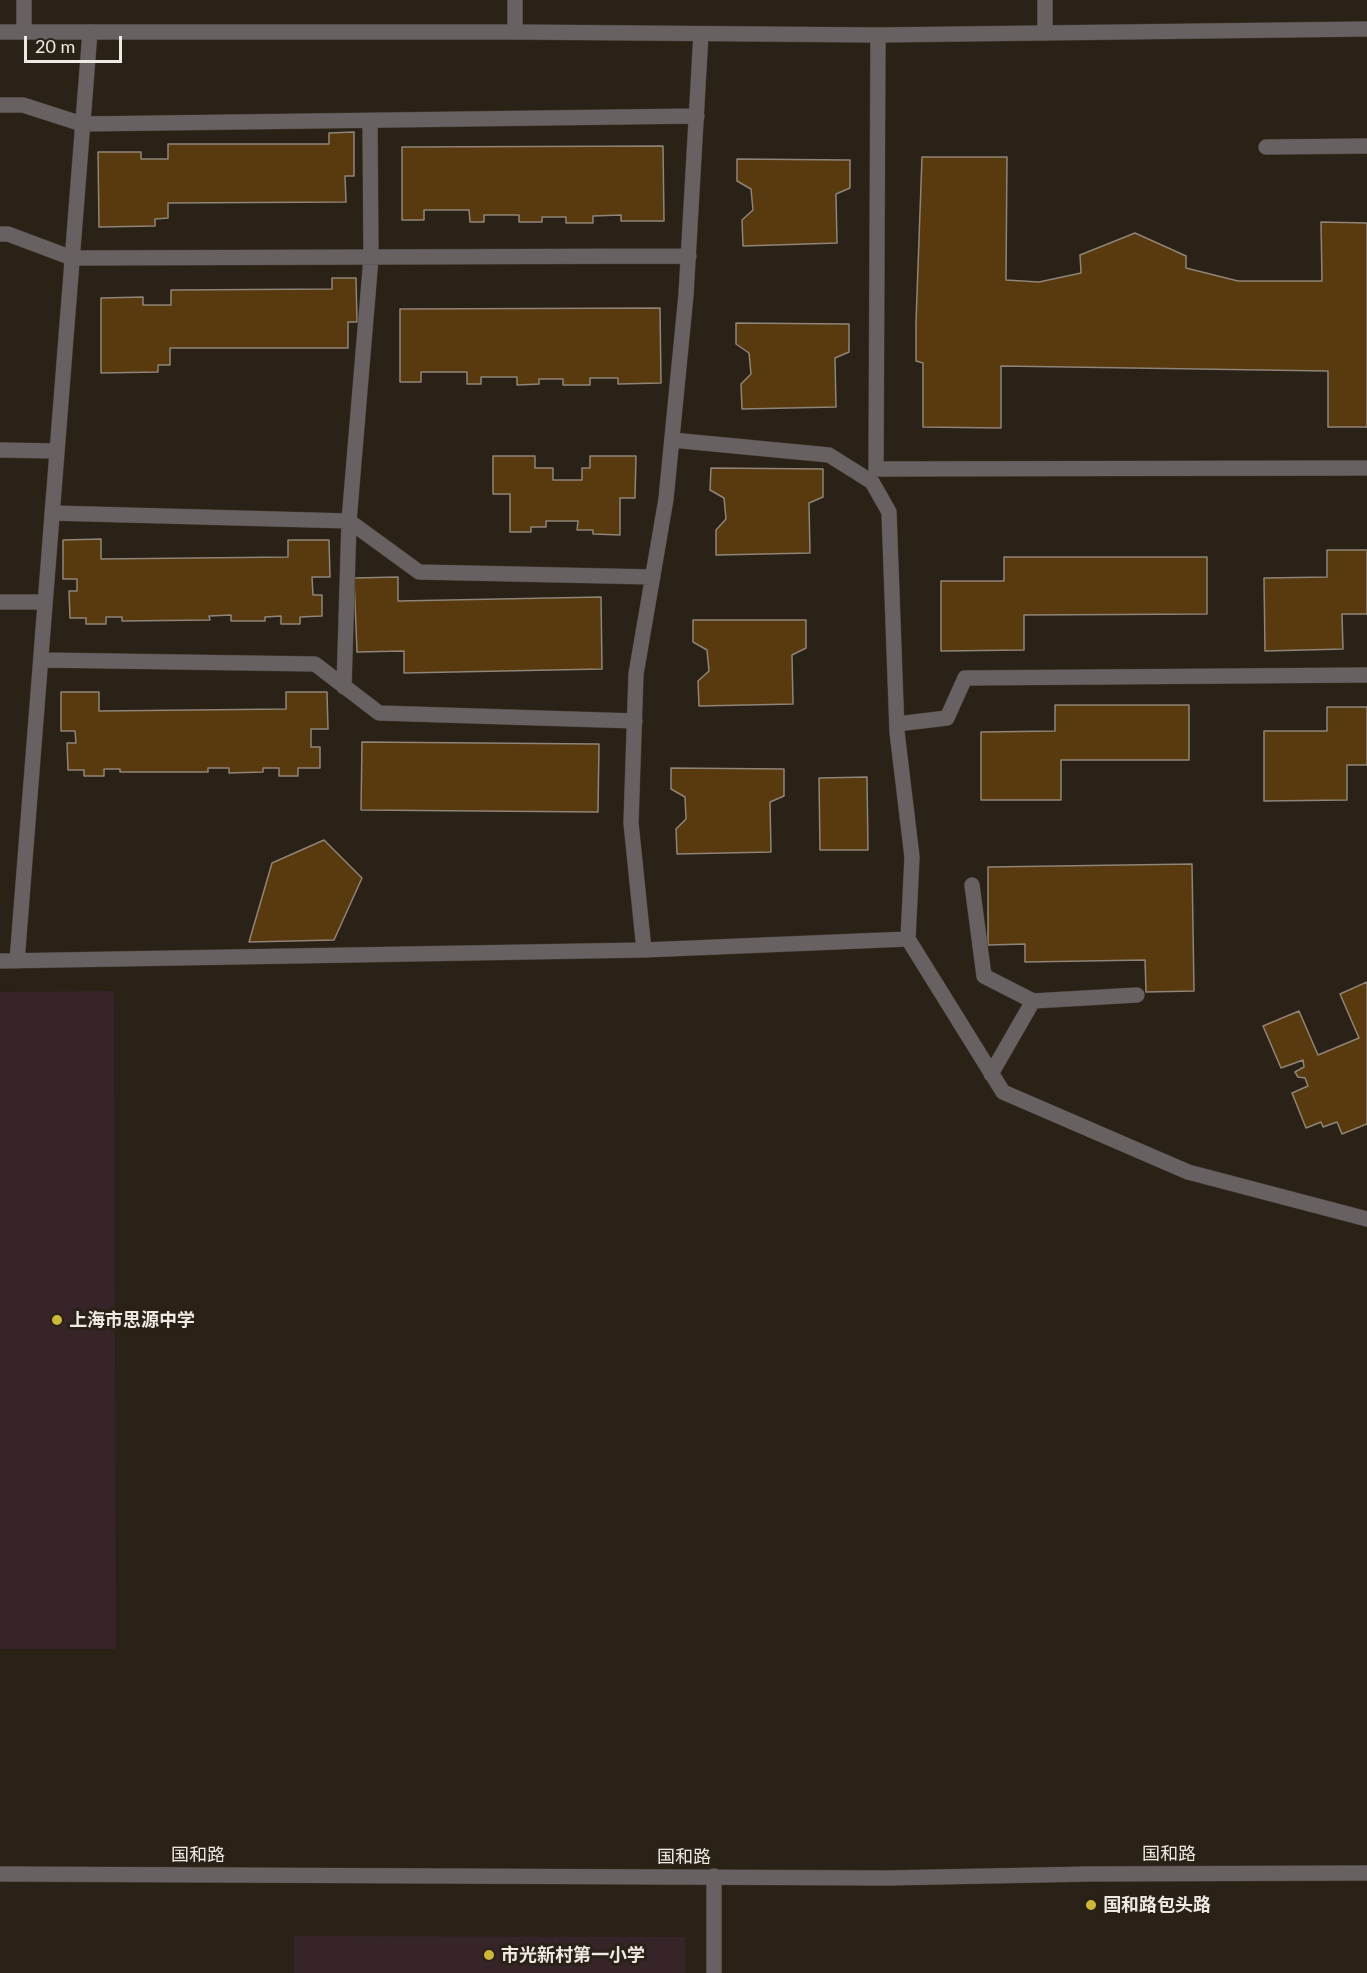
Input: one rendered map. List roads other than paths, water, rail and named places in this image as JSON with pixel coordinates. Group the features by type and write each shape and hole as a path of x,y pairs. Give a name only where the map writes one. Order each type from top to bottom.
{"street":[{"path":"24,0 24,32"},
{"path":"515,0 515,32"},
{"path":"1045,0 1045,33"},
{"path":"0,32 878,35 1367,29"},
{"path":"17,961 90,32"},
{"path":"644,950 631,823 636,674 666,499 672,440 689,256 701,34"},
{"path":"878,35 876,469 1367,468"},
{"path":"0,105 23,105 82,124 697,116"},
{"path":"344,687 349,521 371,258 370,121"},
{"path":"1266,147 1367,146"},
{"path":"0,234 8,234 72,258 689,256"},
{"path":"672,440 829,455 872,482 889,512 897,724 912,857 908,939 1003,1092 1188,1172 1367,1219"},
{"path":"0,450 57,451"},
{"path":"52,513 349,521 419,572 653,578"},
{"path":"0,602 45,602"},
{"path":"41,660 315,664 379,713 635,721"},
{"path":"897,724 947,718 965,678 1367,675"},
{"path":"972,885 984,976 1033,1001 1137,995"},
{"path":"0,961 644,950 908,939"},
{"path":"991,1074 1033,1001"},
{"name":"国和路","path":"0,1874 887,1878 1089,1874 1367,1873"},
{"path":"714,1876 714,1973"}],"place":[{"name":"上海市思源中学","path":"57,1320"},
{"name":"国和路包头路","path":"1091,1905"},
{"name":"市光新村第一小学","path":"489,1955"}]}
